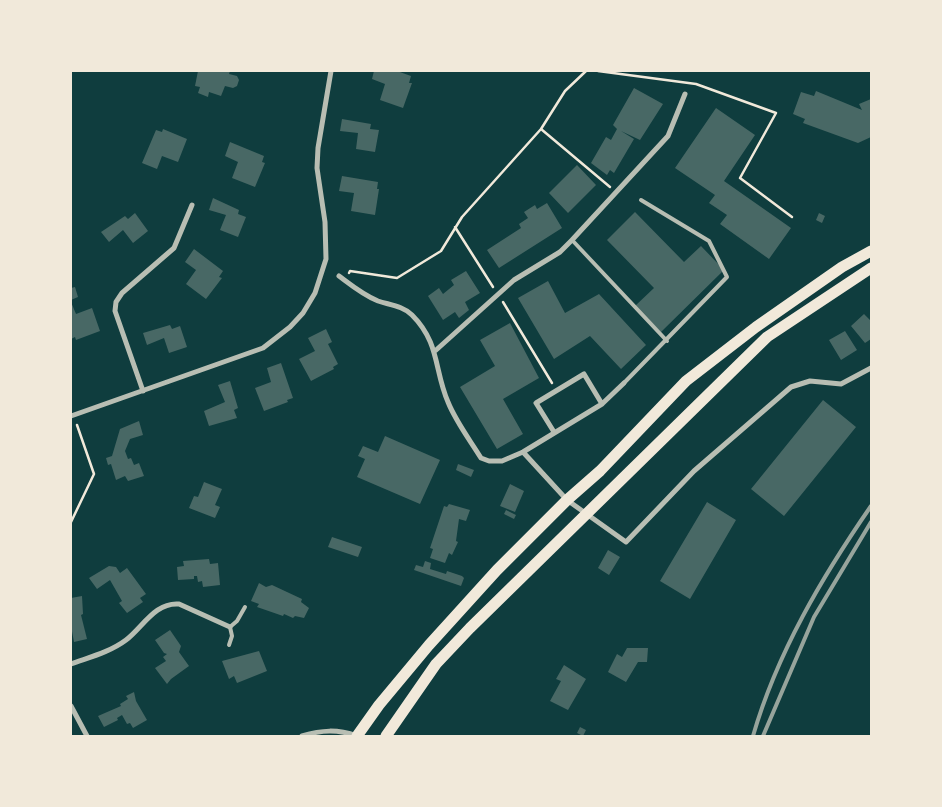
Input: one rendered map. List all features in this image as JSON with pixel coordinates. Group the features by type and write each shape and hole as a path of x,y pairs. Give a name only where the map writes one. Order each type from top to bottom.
{"main road":[{"path":"358,736 379,705 429,645 497,570 567,500 600,471 686,381 756,327 842,267 871,251"},
{"path":"386,736 436,664 585,514 614,490 767,337 871,268"}],"street":[{"path":"72,416 263,348 290,327 315,293 326,259 325,222 317,168 318,148 331,71"},
{"path":"435,351 514,280 560,252 572,240 668,136 685,94"},
{"path":"143,391 116,316 116,302 122,293 174,248 192,205"},
{"path":"339,276 364,294 378,301 397,306 411,314 429,336 435,351 447,401 481,458 489,461 502,461 523,452 602,404 624,382"},
{"path":"523,452 567,500 626,542 694,471 791,387 810,380 841,384 871,368"},
{"path":"554,432 536,403 584,374 602,404"},
{"path":"71,664 105,652 126,640 161,606 171,603 179,604 230,627"},
{"path":"71,706 87,736"},
{"path":"302,736 322,730 342,731 358,736"}],"lane":[{"path":"624,382 667,341 727,277 709,241 642,200"},
{"path":"572,240 667,341"},
{"path":"229,645 232,636 230,627 237,621 245,607"}],"path":[{"path":"346,281 350,271 397,278 441,251 462,217 541,129 564,91 586,71"},
{"path":"598,71 696,84 776,113 740,178 792,216"},
{"path":"541,129 617,192"},
{"path":"455,228 498,296 515,319 557,390"},
{"path":"71,522 94,474 72,416"}],"building":[{"path":"198,71 230,71 229,74 237,76 239,80 237,86 233,88 225,86 221,96 209,92 208,97 198,93 200,87 195,86"},
{"path":"374,71 397,71 411,76 409,83 412,83 403,108 380,100 385,84 372,79"},
{"path":"634,88 663,104 640,140 621,131 634,139 614,173 610,170 607,175 591,163 606,137 611,140 617,129 613,125"},
{"path":"816,91 862,110 859,104 871,99 871,137 858,143 803,123 805,119 793,114 801,92 814,96"},
{"path":"716,108 755,135 724,181 791,228 769,259 720,224 727,215 709,203 715,195 675,168"},
{"path":"342,119 371,124 370,129 379,130 375,152 356,149 358,133 340,131"},
{"path":"163,129 187,139 178,162 162,156 157,169 142,163 156,130 162,132"},
{"path":"230,142 264,156 262,162 265,163 255,187 232,178 238,162 225,156"},
{"path":"577,165 596,185 568,213 549,193"},
{"path":"342,176 378,182 377,189 379,189 375,215 351,211 354,193 339,191"},
{"path":"213,198 239,210 238,214 246,217 238,237 220,230 226,215 209,210"},
{"path":"547,203 562,228 499,268 487,250 521,228 519,224 528,218 524,212 535,205 537,209"},
{"path":"635,212 684,262 701,246 724,270 661,332 635,306 654,288 607,240"},
{"path":"135,213 148,231 133,243 123,230 109,242 101,232 125,216 128,219"},
{"path":"819,213 825,216 822,223 816,220"},
{"path":"194,249 223,271 219,277 222,278 206,299 186,284 196,270 185,262"},
{"path":"466,271 480,293 465,302 469,310 459,318 455,312 443,320 428,296 439,288 443,294 454,285 451,280"},
{"path":"548,281 565,313 599,294 646,345 621,369 590,336 554,359 518,298"},
{"path":"75,287 78,297 71,300 71,288"},
{"path":"71,302 76,314 92,308 100,331 76,340 75,337 71,339"},
{"path":"864,314 871,321 871,339 865,343 851,326"},
{"path":"510,323 539,378 503,399 523,434 497,449 460,387 495,366 480,340"},
{"path":"170,325 172,329 180,326 187,347 169,353 164,338 147,345 143,333"},
{"path":"326,329 332,342 328,344 338,364 333,367 334,369 311,381 299,359 315,351 308,338"},
{"path":"845,331 857,350 841,360 829,340"},
{"path":"281,363 293,398 287,400 288,402 264,411 255,388 271,382 267,368"},
{"path":"230,381 238,408 234,410 237,418 209,426 204,411 225,402 218,385"},
{"path":"823,400 856,427 784,516 751,489"},
{"path":"139,421 143,435 130,439 125,451 128,459 131,458 134,465 139,463 144,476 128,481 125,476 116,480 111,464 108,465 106,458 112,456 120,429"},
{"path":"385,436 440,460 420,504 357,477 365,459 358,456 363,446 378,452"},
{"path":"458,464 474,470 471,477 456,470"},
{"path":"204,482 222,489 215,505 220,507 215,518 189,508 194,496 198,497"},
{"path":"510,484 524,491 515,512 500,506"},
{"path":"707,502 736,520 690,599 660,581"},
{"path":"449,504 470,510 466,521 459,519 456,541 458,542 452,555 449,553 445,563 430,558 433,549 430,548 444,506 447,507"},
{"path":"506,510 516,515 514,519 504,514"},
{"path":"332,537 362,547 358,557 328,547"},
{"path":"608,550 620,557 609,575 598,568"},
{"path":"209,559 210,564 218,563 220,585 203,587 202,581 198,582 197,576 194,576 194,579 178,580 177,567 184,566 183,561"},
{"path":"425,561 431,563 430,569 446,574 447,571 462,576 464,578 461,586 414,570 416,565 423,567"},
{"path":"109,566 116,567 120,573 127,568 146,594 140,598 143,602 127,613 119,603 122,601 110,580 97,589 89,578"},
{"path":"259,583 266,587 272,585 302,599 301,602 309,608 304,618 295,616 293,618 284,614 283,616 257,607 259,604 251,601"},
{"path":"82,596 83,614 81,615 87,639 74,642 71,626 71,598"},
{"path":"170,630 181,646 179,652 189,666 167,684 155,668 166,661 163,657 167,654 164,653 155,640"},
{"path":"627,648 648,648 647,662 638,662 626,682 608,672 617,654 622,657"},
{"path":"259,651 267,671 237,683 234,676 229,679 222,661"},
{"path":"564,665 586,679 568,710 550,701 561,681 556,679"},
{"path":"134,692 136,701 147,720 133,728 130,723 127,724 122,715 117,718 118,720 104,727 98,716 121,706 120,704 128,699 126,696"},
{"path":"580,727 586,730 583,736 577,733"}],"railway":[{"path":"753,736 763,705 788,645 818,588 871,506"},
{"path":"763,736 814,617 871,522"}]}
